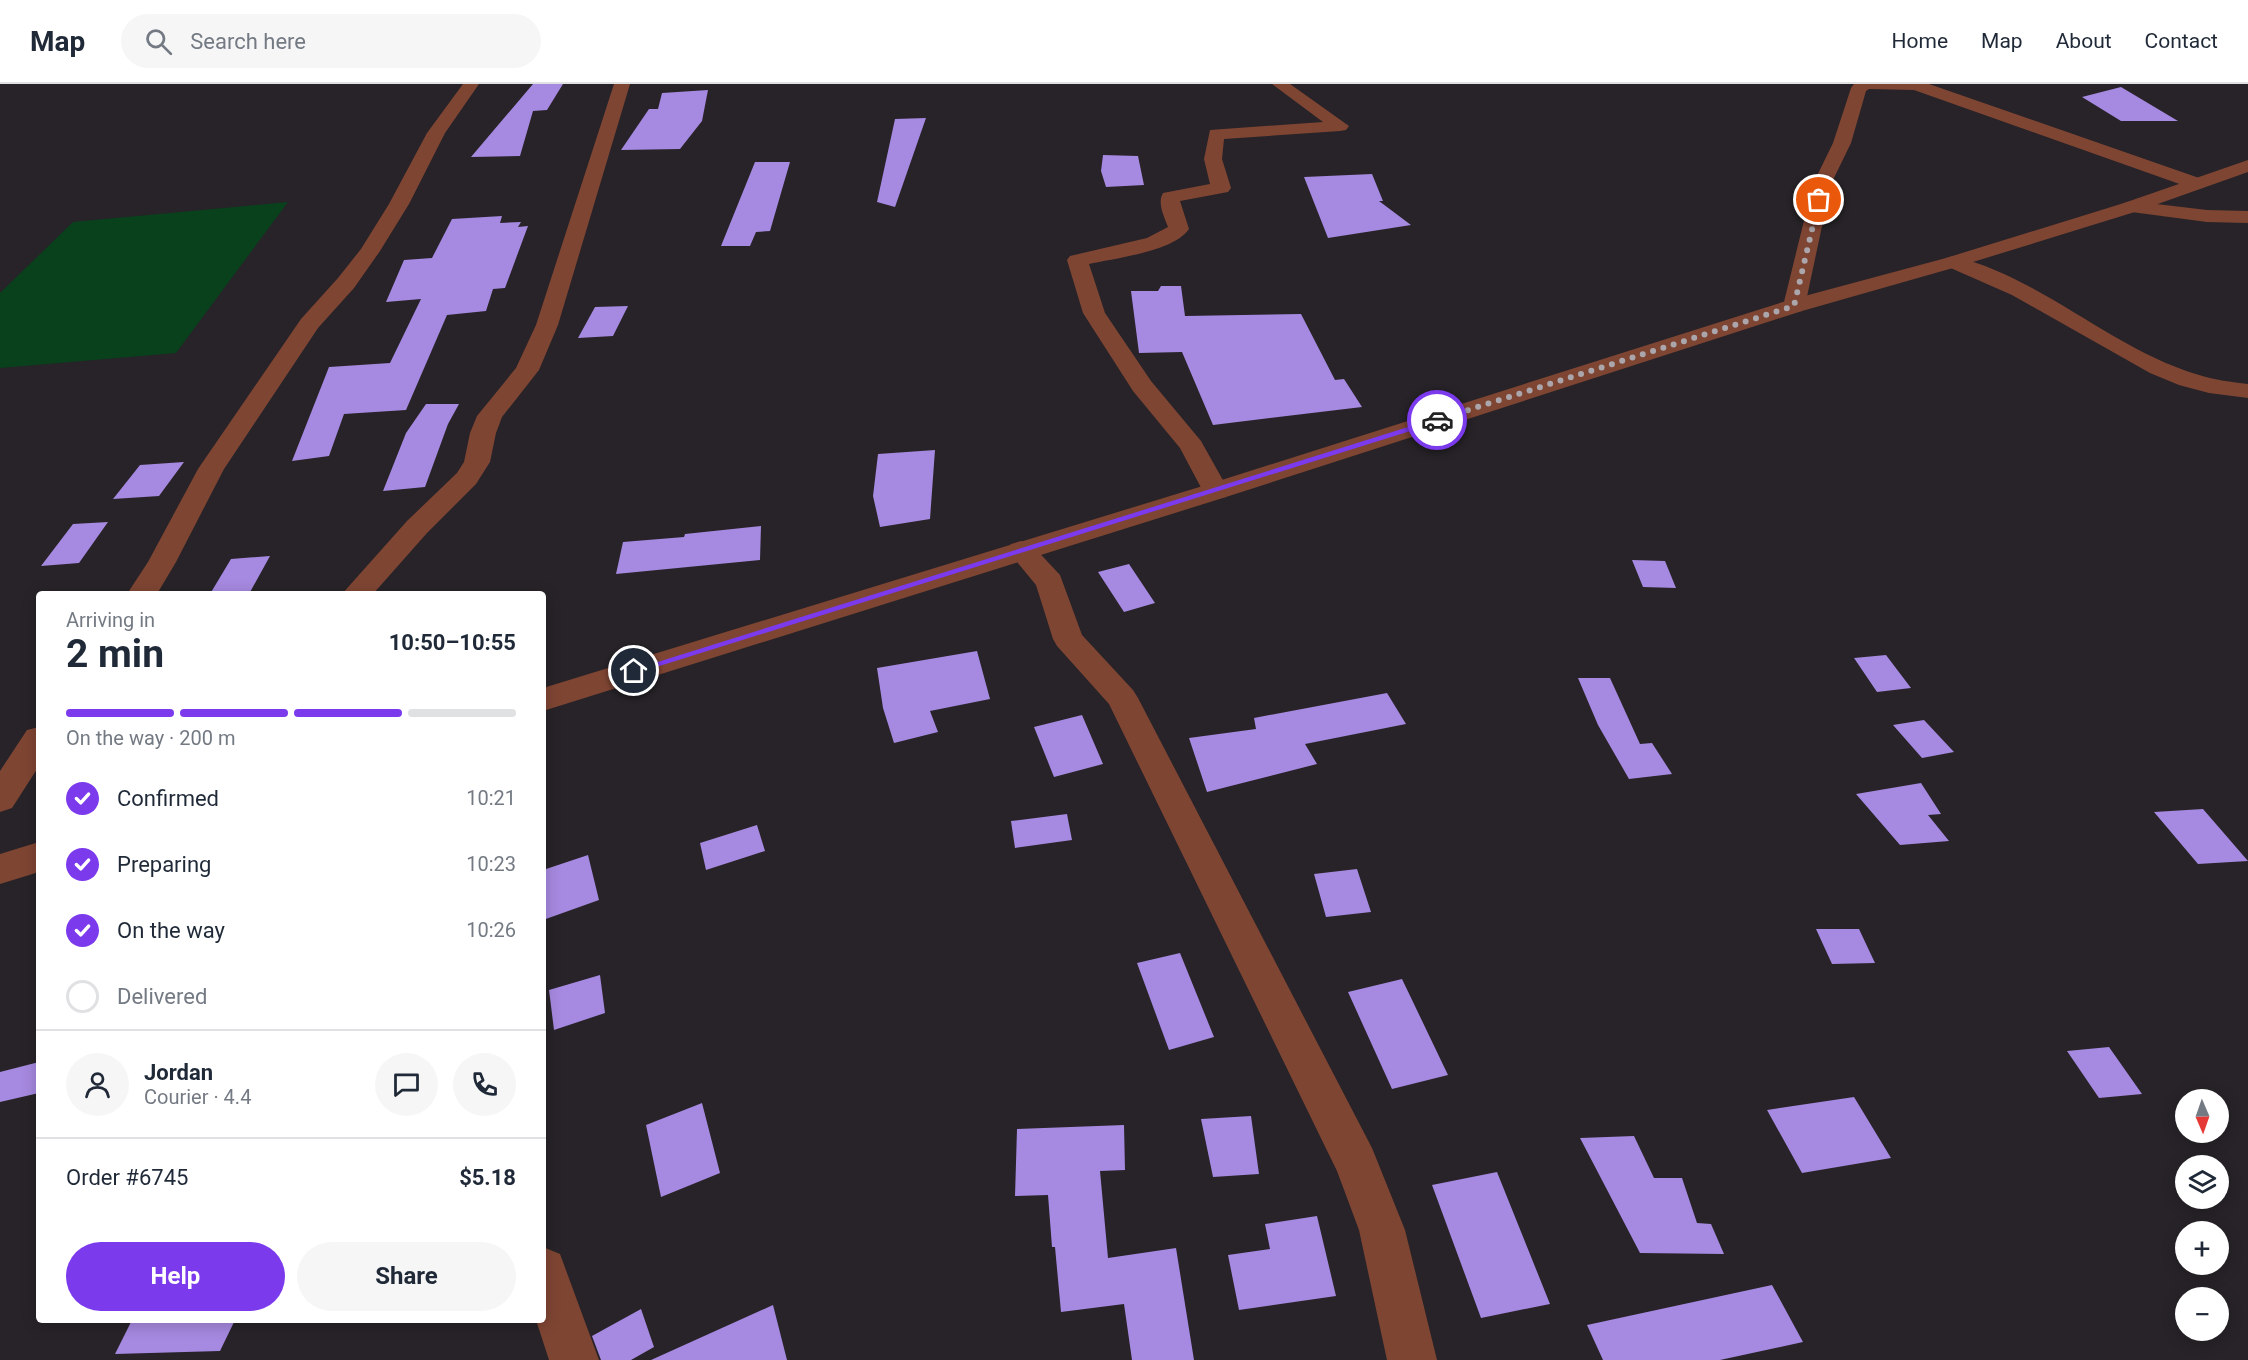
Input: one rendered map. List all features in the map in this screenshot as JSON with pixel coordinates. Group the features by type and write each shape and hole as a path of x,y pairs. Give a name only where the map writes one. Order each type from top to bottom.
{"street":[{"path":"144,591 162,562 211,469 309,324 346,284 370,251 399,204 436,133 471,84"},
{"path":"360,591 417,527 467,478 477,462 483,433 490,416 527,370 547,325 621,84"},
{"path":"1216,491 1192,446 1142,386 1094,313 1077,260 1154,243 1179,229 1171,208 1170,197 1221,188 1213,159 1216,134 1340,126 1319,110 1301,102 1280,84"},
{"path":"1794,306 1822,184 1842,143 1859,88 1866,84 1914,84 2195,183"},
{"path":"546,699 1216,491 1794,306 1953,262 2132,207 2248,166"},
{"path":"2132,207 2207,216 2248,218"},
{"path":"1953,262 2020,290 2163,370 2189,381 2218,389 2248,391"},
{"path":"1021,550 1050,582 1068,639 1122,698 1356,1163 1382,1230 1412,1360"},
{"path":"0,799 36,744"},
{"path":"0,869 36,857"},
{"path":"546,1280 574,1360"}],"green space":[{"path":"288,202 176,353 0,368 0,293 73,222"}],"building":[{"path":"533,84 563,84 547,110 533,111 520,156 471,157"},
{"path":"2121,87 2178,121 2121,121 2082,97"},
{"path":"708,90 702,121 680,149 621,150 649,109 658,109 662,93"},
{"path":"926,118 895,207 877,202 895,119"},
{"path":"1103,155 1138,156 1144,185 1106,187 1101,171"},
{"path":"755,162 790,162 770,231 756,232 750,246 721,246"},
{"path":"1372,174 1383,201 1379,201 1411,225 1328,238 1304,177"},
{"path":"502,216 500,223 521,222 518,227 528,226 505,288 493,289 486,311 447,315 406,410 344,414 329,456 292,461 329,367 390,363 421,299 386,302 404,260 432,258 452,219"},
{"path":"1161,286 1181,286 1185,316 1301,314 1335,380 1344,379 1362,407 1213,425 1182,352 1139,353 1131,291 1158,291"},
{"path":"628,306 613,336 578,338 595,307"},
{"path":"426,404 459,404 448,424 425,487 383,491 406,433"},
{"path":"935,450 930,519 880,527 873,496 878,454"},
{"path":"184,462 159,496 113,499 140,465"},
{"path":"108,522 79,563 41,566 73,524"},
{"path":"761,526 760,560 616,574 623,542 684,537 685,534"},
{"path":"270,556 251,591 212,591 231,559"},
{"path":"1632,560 1665,561 1676,588 1643,587"},
{"path":"1129,564 1155,603 1124,612 1098,572"},
{"path":"977,651 990,699 930,711 938,732 894,743 883,708 877,668"},
{"path":"1886,655 1911,688 1877,692 1854,658"},
{"path":"1578,678 1610,678 1640,744 1652,743 1672,774 1629,779 1598,725"},
{"path":"1387,693 1406,724 1305,744 1317,764 1207,792 1189,738 1256,729 1254,718"},
{"path":"1082,715 1103,764 1054,777 1034,727"},
{"path":"1924,720 1954,752 1922,758 1893,725"},
{"path":"1921,783 1941,814 1928,815 1949,841 1900,845 1856,794"},
{"path":"2203,809 2248,861 2198,864 2154,812"},
{"path":"1067,814 1072,840 1015,848 1011,821"},
{"path":"757,825 765,851 706,870 700,843"},
{"path":"588,855 599,900 546,919 546,869"},
{"path":"1357,869 1371,912 1326,917 1314,874"},
{"path":"1816,929 1859,929 1875,963 1832,964"},
{"path":"1180,953 1214,1037 1169,1050 1137,963"},
{"path":"600,975 605,1013 554,1030 549,990"},
{"path":"1402,979 1448,1075 1392,1089 1348,992"},
{"path":"2109,1047 2142,1094 2099,1098 2067,1051"},
{"path":"36,1063 36,1094 0,1102 0,1072"},
{"path":"1854,1097 1891,1158 1802,1173 1767,1110"},
{"path":"702,1103 720,1173 661,1197 646,1125"},
{"path":"1251,1116 1259,1174 1213,1177 1201,1119"},
{"path":"1124,1125 1125,1170 1100,1171 1108,1258 1176,1248 1194,1360 1132,1360 1124,1304 1061,1312 1048,1195 1015,1196 1017,1129"},
{"path":"1634,1136 1654,1178 1682,1178 1697,1223 1711,1224 1724,1254 1640,1253 1580,1138"},
{"path":"1497,1172 1550,1304 1481,1318 1432,1185"},
{"path":"1317,1216 1336,1296 1239,1310 1228,1255 1270,1249 1265,1224"},
{"path":"1772,1285 1803,1342 1720,1360 1603,1360 1587,1325"},
{"path":"773,1305 787,1360 651,1360"},
{"path":"641,1309 654,1347 631,1360 601,1360 592,1336"},
{"path":"130,1323 234,1323 220,1351 115,1354"}],"way so far":[{"path":"1437,420 1794,306 1819,200"}],"route":[{"path":"634,671 1216,491 1437,420"}]}
